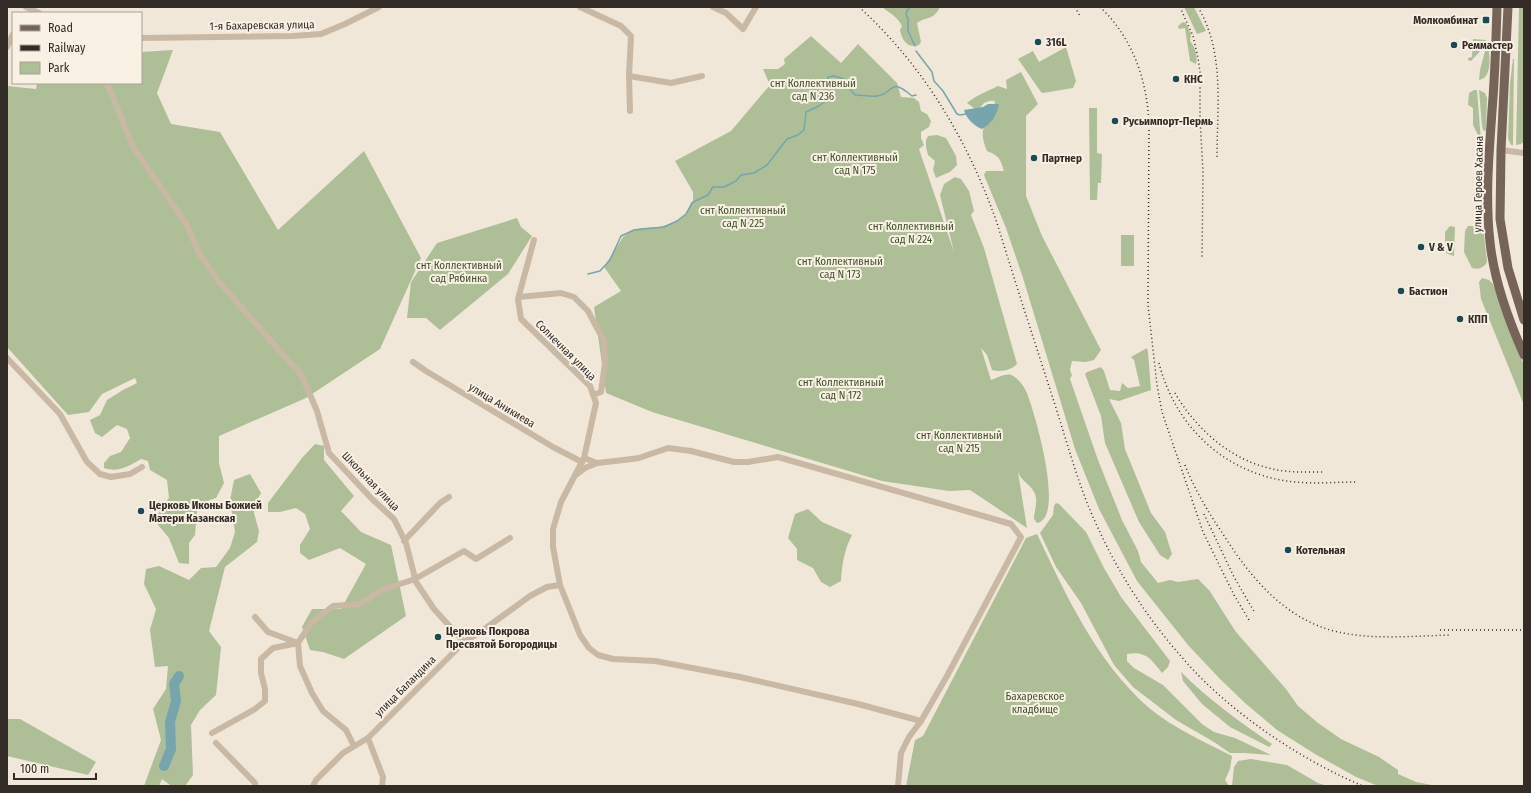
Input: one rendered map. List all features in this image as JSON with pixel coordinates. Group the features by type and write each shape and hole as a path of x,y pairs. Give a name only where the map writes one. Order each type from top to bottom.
{"main road":[{"name":"улица Героев Хасана","path":"1497,7 1492,110 1488,155 1488,209 1490,242 1495,270 1504,304 1524,355"},
{"name":"улица Героев Хасана","path":"1508,7 1501,150 1500,219 1508,268 1524,320"}],"street":[{"name":"1-я Бахаревская улица","path":"142,38 293,36 321,34 345,24 378,7"},
{"path":"580,7 621,26 631,36 628,76 630,111"},
{"path":"713,7 726,13 743,29 756,7"},
{"path":"26,9 36,12"},
{"path":"7,47 12,36"},
{"path":"628,76 671,83 702,76"},
{"name":"Школьная улица","path":"107,84 133,148 187,225 200,253 218,282 302,376 317,411 326,436 330,453 372,499 394,519 404,541 415,578 434,609 464,642"},
{"path":"1501,150 1524,153"},
{"name":"Солнечная улица","path":"534,240 519,297 521,319 590,386 594,395"},
{"path":"519,297 561,293 574,298 588,311 604,341 605,364 602,392 594,395 596,403 583,460 561,502 553,529 553,547 560,585 580,635 589,648 598,655 613,659 655,661 740,677 858,704 921,721"},
{"path":"7,358 60,414 87,462 100,474 111,477 130,474 142,467"},
{"name":"улица Аникиева","path":"413,362 553,448 583,460 596,463"},
{"path":"576,474 596,463 638,458 668,448 691,451 734,462 748,462 778,457 1011,524 1021,537 947,676 921,721 909,737 901,753 898,786"},
{"path":"404,541 440,503 449,497"},
{"path":"354,746 346,730 323,711 312,693 300,666 298,643 311,623 334,606 360,604 382,590 415,578 464,551 476,559 510,538"},
{"name":"улица Баландина","path":"313,786 316,780 343,753 368,738 464,642 530,596 547,587 560,585"},
{"path":"255,618 268,632 298,643"},
{"path":"212,733 255,709 265,701 265,689 260,674 262,659 272,648 298,643"},
{"path":"368,738 383,778 382,786"},
{"path":"216,742 255,783 256,786"}],"green space":[{"path":"884,7 940,7 935,14 917,23 921,42 919,45 911,46 906,43 902,37 900,30 902,26 900,23 894,16 884,9"},
{"path":"1184,7 1194,7 1206,31 1197,34"},
{"path":"1519,7 1524,7 1524,141 1521,144 1516,145"},
{"path":"1183,22 1186,23 1191,34 1190,41 1196,52 1196,64 1190,61 1185,28 1179,29 1178,26"},
{"path":"811,36 841,63 858,44 897,83 901,97 914,98 919,102 921,111 927,114 931,121 929,127 921,132 921,138 924,145 919,149 954,252 940,195 944,184 955,177 961,179 969,191 974,211 971,215 984,248 1017,364 1005,370 992,370 987,355 981,348 991,380 1004,375 1011,375 1022,384 1025,389 1041,439 1045,462 1049,503 1045,517 1037,523 1034,519 1036,502 1035,495 1018,472 1027,528 970,490 949,491 882,481 652,412 606,393 594,307 621,291 604,267 623,237 632,230 659,227 674,223 686,214 691,202 693,202 693,192 675,161 731,131 770,85 763,69 778,69 785,64 784,59"},
{"path":"1473,39 1486,40 1484,47 1471,61 1468,60 1468,58 1472,57"},
{"path":"1487,43 1489,64 1487,75 1479,80 1480,70"},
{"path":"1066,47 1076,81 1073,88 1043,93 1041,92 1018,59 1033,51 1039,62"},
{"path":"173,50 157,93 171,124 220,132 278,230 364,151 421,258 380,349 306,398 219,436 219,463 224,483 216,498 204,502 197,510 195,535 189,543 189,564 179,563 169,538 154,520 169,498 167,480 150,470 148,461 141,459 119,469 114,470 104,468 104,463 110,456 121,452 130,438 127,429 117,425 102,437 95,433 90,420 100,415 107,400 137,383 135,378 102,394 89,412 68,415 7,347 7,86 36,89 37,84 142,84 142,52"},
{"path":"1513,59 1513,145 1511,145 1508,139 1510,83"},
{"path":"1021,72 1038,104 1026,116 1026,196 1042,236 1101,350 1094,360 1086,362 1072,361 1070,370 1072,375 1070,379 1098,460 1122,520 1138,551 1141,562 1158,583 1170,580 1178,582 1198,579 1209,590 1236,632 1286,689 1298,706 1318,723 1341,739 1379,757 1398,770 1398,774 1416,782 1437,786 1378,786 1356,777 1277,730 1245,703 1188,645 1137,581 1099,509 1075,449 1023,278 1006,228 984,175 986,171 1004,171 998,158 994,154 987,151 983,135 983,129 991,115 995,101 985,103 978,111 967,103 998,86 1007,89 1006,80"},
{"path":"1477,90 1481,141 1473,125 1473,108 1468,105 1469,93"},
{"path":"1479,90 1485,93 1487,98 1486,131 1483,130 1482,126"},
{"path":"1089,108 1097,108 1097,153 1102,154 1101,183 1098,183 1097,200 1090,200"},
{"path":"937,135 946,138 956,156 957,165 950,172 936,178 933,170 935,161 928,155 926,140 928,136"},
{"name":"снт Коллективный сад Рябинка","path":"517,218 521,227 532,236 508,274 440,330 426,318 407,318 411,282 437,243"},
{"path":"1450,226 1455,227 1454,256 1446,253 1445,249 1445,232"},
{"path":"1468,226 1483,226 1487,262 1479,269 1472,268 1464,252 1465,231"},
{"path":"1121,235 1134,235 1134,266 1121,266"},
{"path":"1482,278 1489,280 1493,284 1524,365 1524,405 1481,299 1479,282"},
{"path":"1147,348 1151,390 1119,401 1109,399 1121,423 1125,449 1151,513 1165,532 1172,554 1168,560 1160,555 1139,522 1105,443 1101,416 1085,374 1101,367 1104,371 1110,390 1120,391 1122,383 1128,388 1140,386 1134,360 1131,357"},
{"path":"315,444 324,446 324,460 354,496 341,511 361,532 391,545 406,616 344,659 323,652 310,650 302,627 312,609 341,609 366,564 340,548 309,560 300,553 300,545 310,529 305,514 296,508 280,512 268,512 268,503 302,458"},
{"path":"250,474 261,493 253,509 259,531 257,542 225,567 209,631 221,647 216,695 200,710 191,725 193,775 185,786 170,785 162,779 159,786 144,786 161,740 153,709 166,689 168,666 155,667 150,630 156,609 144,584 146,569 159,566 189,580 201,568 216,567 230,548 235,532 230,500 234,480"},
{"path":"1056,503 1059,504 1086,532 1104,568 1121,597 1170,661 1168,667 1162,673 1148,657 1144,655 1134,653 1127,654 1127,661 1134,668 1163,685 1202,724 1214,732 1235,738 1271,755 1230,753 1176,720 1133,687 1114,665 1081,603 1056,567 1040,533 1053,515 1054,506"},
{"path":"808,509 822,522 852,535 844,558 841,581 830,587 821,582 813,568 797,560 797,549 788,538 795,514"},
{"name":"Бахаревское кладбище","path":"1037,534 1071,603 1098,648 1113,669 1129,689 1158,715 1188,734 1232,756 1230,769 1225,780 1229,786 906,786 915,740 923,736 1026,538"},
{"path":"1181,672 1214,701 1272,744 1269,747 1230,727 1202,704 1183,681"},
{"path":"7,719 20,719 96,762 88,775 7,756"},
{"path":"1251,759 1287,765 1318,783 1327,786 1232,786 1234,767 1238,761"}],"water":[{"path":"988,104 999,105 993,119 982,129 971,121 964,110 983,107"}],"waterway":[{"path":"910,7 906,14 908,19 908,31 915,46"},
{"path":"916,51 932,72 934,81 943,91 957,114 966,114"},
{"path":"588,274 600,271 610,260 621,236 634,230 664,227 677,221 686,214 693,202 708,195 713,187 724,187 736,181 741,175 754,173 767,165 787,139 798,135 804,130 806,112 819,106 827,100 826,83 828,77 834,76 844,79 855,95 877,96 887,92 895,86 912,96 916,95"},
{"path":"164,766 171,749 170,722 176,701 174,684 179,676"}],"railway":[{"path":"859,7 904,54 924,80 942,106 972,163 997,223 1075,470 1086,500 1108,548 1127,583 1149,616 1173,647 1204,681 1224,699 1245,717 1292,749 1339,775 1363,786"},
{"path":"1075,7 1080,16"},
{"path":"1100,7 1112,19 1130,47 1142,77 1146,94 1149,127 1148,305 1157,385 1162,412 1203,532 1234,595 1249,620"},
{"path":"1180,7 1193,36 1200,72 1200,119 1203,172 1202,258"},
{"path":"1198,7 1207,25 1216,61 1218,80 1217,157"},
{"path":"1159,363 1166,385 1176,405 1188,423 1203,440 1238,466 1259,474 1290,482 1357,482"},
{"path":"1175,393 1202,428 1213,439 1238,456 1265,467 1279,470 1294,472 1323,472"},
{"path":"1185,465 1207,509 1245,566 1271,595 1301,618 1338,632 1365,636 1394,637 1450,635"},
{"path":"1204,514 1234,577 1255,613"},
{"path":"1440,630 1524,630"}],"place":[{"name":"Молкомбинат","path":"1486,20"},
{"name":"316L","path":"1038,42"},
{"name":"Реммастер","path":"1454,45"},
{"name":"КНС","path":"1176,79"},
{"name":"Русьимпорт-Пермь","path":"1115,121"},
{"name":"Партнер","path":"1034,158"},
{"name":"V & V","path":"1421,247"},
{"name":"Бастион","path":"1401,291"},
{"name":"КПП","path":"1460,319"},
{"name":"Церковь Иконы Божией Матери Казанская","path":"141,511"},
{"name":"Котельная","path":"1288,550"},
{"name":"Церковь Покрова Пресвятой Богородицы","path":"438,637"}],"park label":[{"name":"снт Коллективный сад N 236","path":"813,89"},
{"name":"снт Коллективный сад N 175","path":"855,163"},
{"name":"снт Коллективный сад N 225","path":"743,216"},
{"name":"снт Коллективный сад N 224","path":"911,232"},
{"name":"снт Коллективный сад N 173","path":"840,267"},
{"name":"снт Коллективный сад N 172","path":"841,388"},
{"name":"снт Коллективный сад N 215","path":"959,441"}]}
